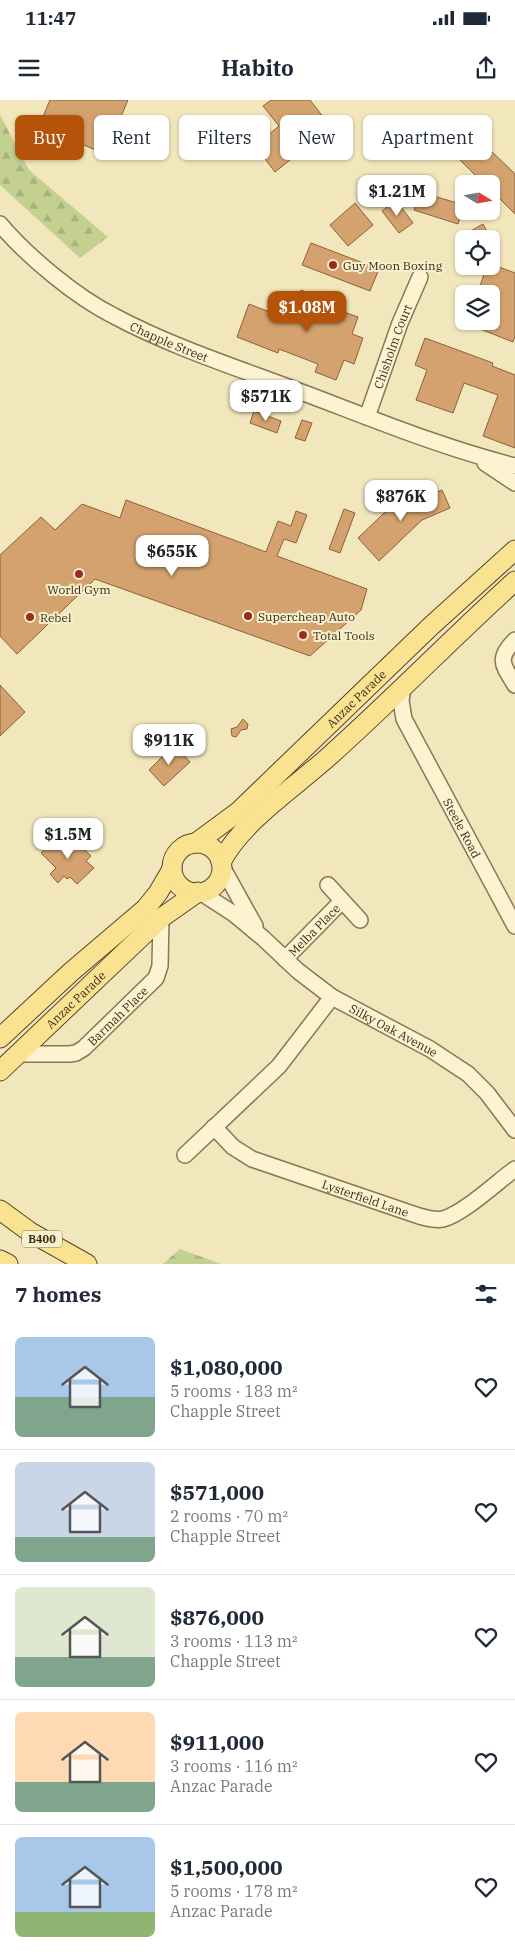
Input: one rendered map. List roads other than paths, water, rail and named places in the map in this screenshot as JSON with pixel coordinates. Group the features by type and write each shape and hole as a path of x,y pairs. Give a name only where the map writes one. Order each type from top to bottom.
{"main road":[{"name":"Anzac Parade","path":"196,843 238,812 431,626 515,550"},
{"name":"Anzac Parade","path":"221,864 232,844 248,827 372,717 515,581"},
{"path":"196,843 212,848 221,864 221,873 216,883 210,888 199,892 189,891 180,887 174,878 172,869 179,850 187,845 196,843"},
{"name":"Anzac Parade","path":"0,1038 71,972 145,909 158,893 172,869"},
{"name":"Anzac Parade","path":"0,1072 161,918 199,892"},
{"name":"B400","path":"0,1210 38,1237 87,1264"},
{"path":"0,1260 8,1264"}],"street":[{"name":"Chapple Street","path":"0,224 61,281 113,316 181,346 367,417 476,456 515,466"},
{"name":"Chisholm Court","path":"367,417 400,323 420,277"},
{"name":"Chapple Street","path":"476,456 515,483"},
{"path":"515,640 507,648 502,659 515,685"},
{"name":"Steele Road","path":"403,687 402,712 409,731 515,926"},
{"name":"Steele Road","path":"372,717 397,718 409,731"},
{"name":"Silky Oak Avenue","path":"221,864 236,894 263,938"},
{"name":"Melba Place","path":"328,885 360,920"},
{"name":"Silky Oak Avenue","path":"199,892 234,914 332,997 430,1048 468,1074 487,1092 515,1130"},
{"name":"Melba Place","path":"285,959 342,901"},
{"name":"Barmah Place","path":"18,1054 65,1055 76,1053 84,1048 156,978 160,966 161,918"},
{"path":"185,1155 279,1066 332,997"},
{"name":"Lysterfield Lane","path":"214,1127 233,1147 252,1159 434,1220 442,1219 461,1211 515,1169"}],"place":[{"name":"Guy Moon Boxing","path":"333,265"},
{"name":"World Gym","path":"79,574"},
{"name":"Supercheap Auto","path":"248,616"},
{"name":"Rebel","path":"30,617"},
{"name":"Total Tools","path":"303,635"}]}
